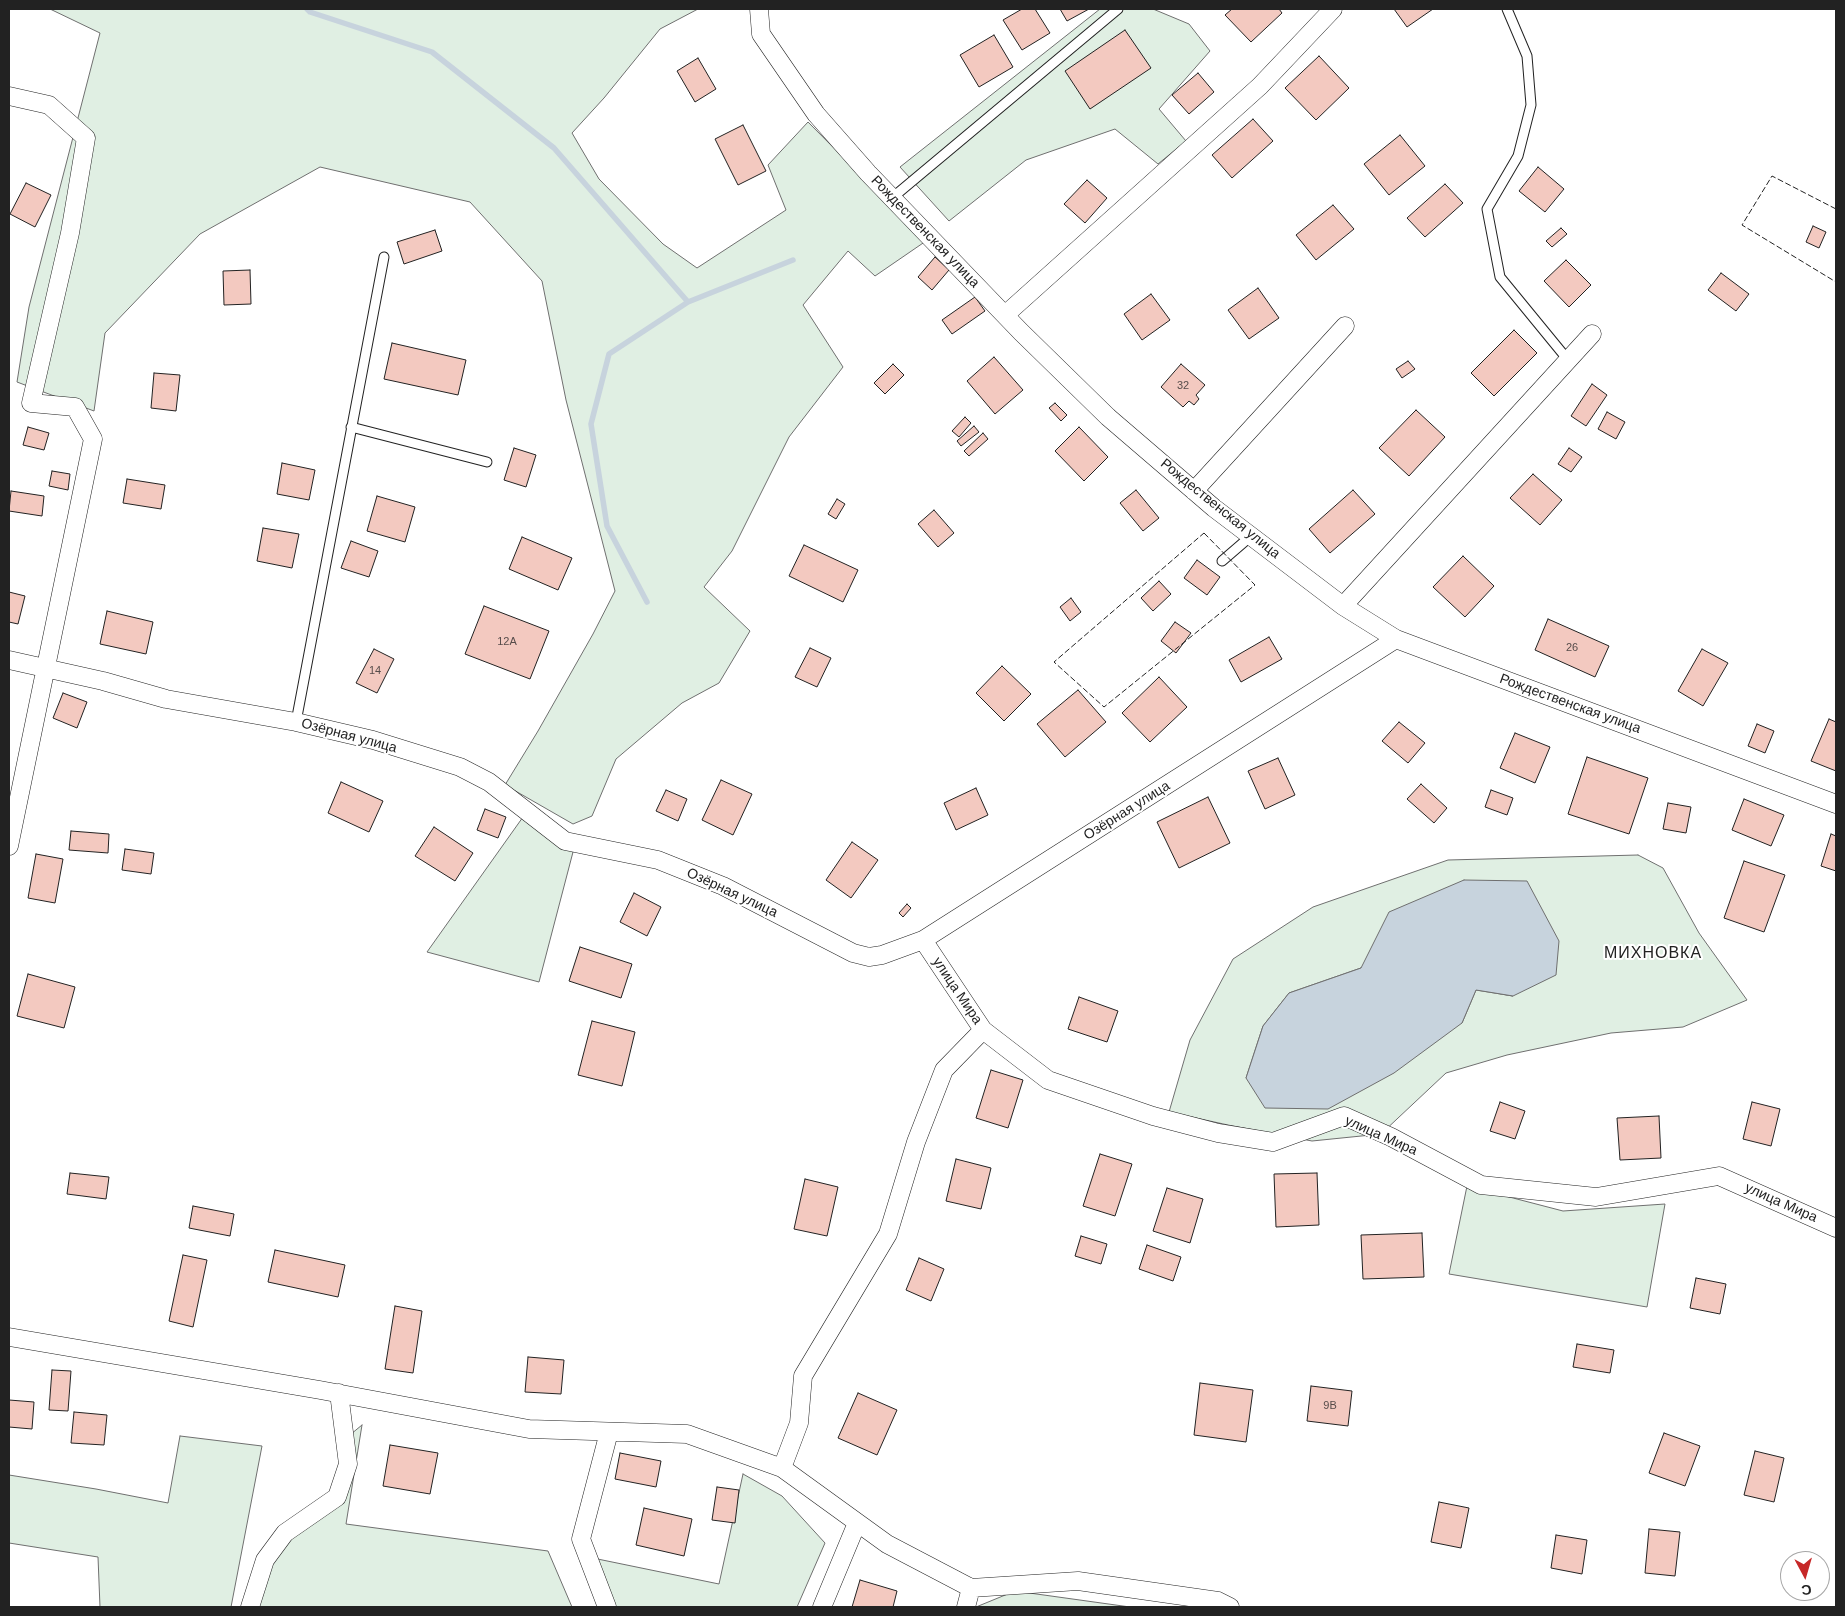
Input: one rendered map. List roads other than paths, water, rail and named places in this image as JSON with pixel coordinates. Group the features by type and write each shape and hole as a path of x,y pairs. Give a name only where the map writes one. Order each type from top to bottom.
{"street":[{"name":"Рождественская улица","path":"759,9 761,34 816,114 892,198 1005,315 1108,417 1194,491 1344,606 1396,639 1836,804"},
{"path":"1005,315 1260,86 1333,9"},
{"path":"9,96 48,105 86,138 70,233 31,403 75,407 93,439 9,846"},
{"path":"1194,491 1345,326"},
{"path":"1344,606 1592,334"},
{"name":"Озёрная улица","path":"9,660 166,698 296,722 373,740 460,767 489,782 565,840 658,860 723,886 853,953 869,957 882,955 923,940 1396,639"},
{"name":"улица Мира","path":"923,940 983,1030 1048,1080 1153,1116 1218,1133 1273,1142 1344,1116 1481,1185 1596,1197 1719,1176 1836,1228"},
{"path":"782,1468 799,1423 803,1376 888,1234 916,1142 944,1070 983,1030"},
{"path":"9,1337 339,1393 529,1430 687,1434 782,1468 887,1544 971,1588 1078,1580 1218,1600 1230,1607"},
{"path":"250,1607 265,1560 286,1533 338,1497 348,1464 339,1393"},
{"path":"607,1607 580,1539 609,1432"},
{"path":"822,1607 857,1523"},
{"path":"966,1607 971,1588"}],"lane":[{"path":"892,198 1118,9"},
{"path":"1507,9 1527,56 1531,105 1518,156 1487,209 1500,277 1568,360"},
{"path":"296,722 384,257"},
{"path":"351,427 487,462"},
{"path":"1222,561 1251,536"}],"waterway":[{"path":"307,9 310,12 432,52 554,148 688,302 793,260"},
{"path":"647,602 607,526 591,424 609,354 688,302"}],"district":[{"name":"МИХНОВКА","path":"1653,954"}]}
